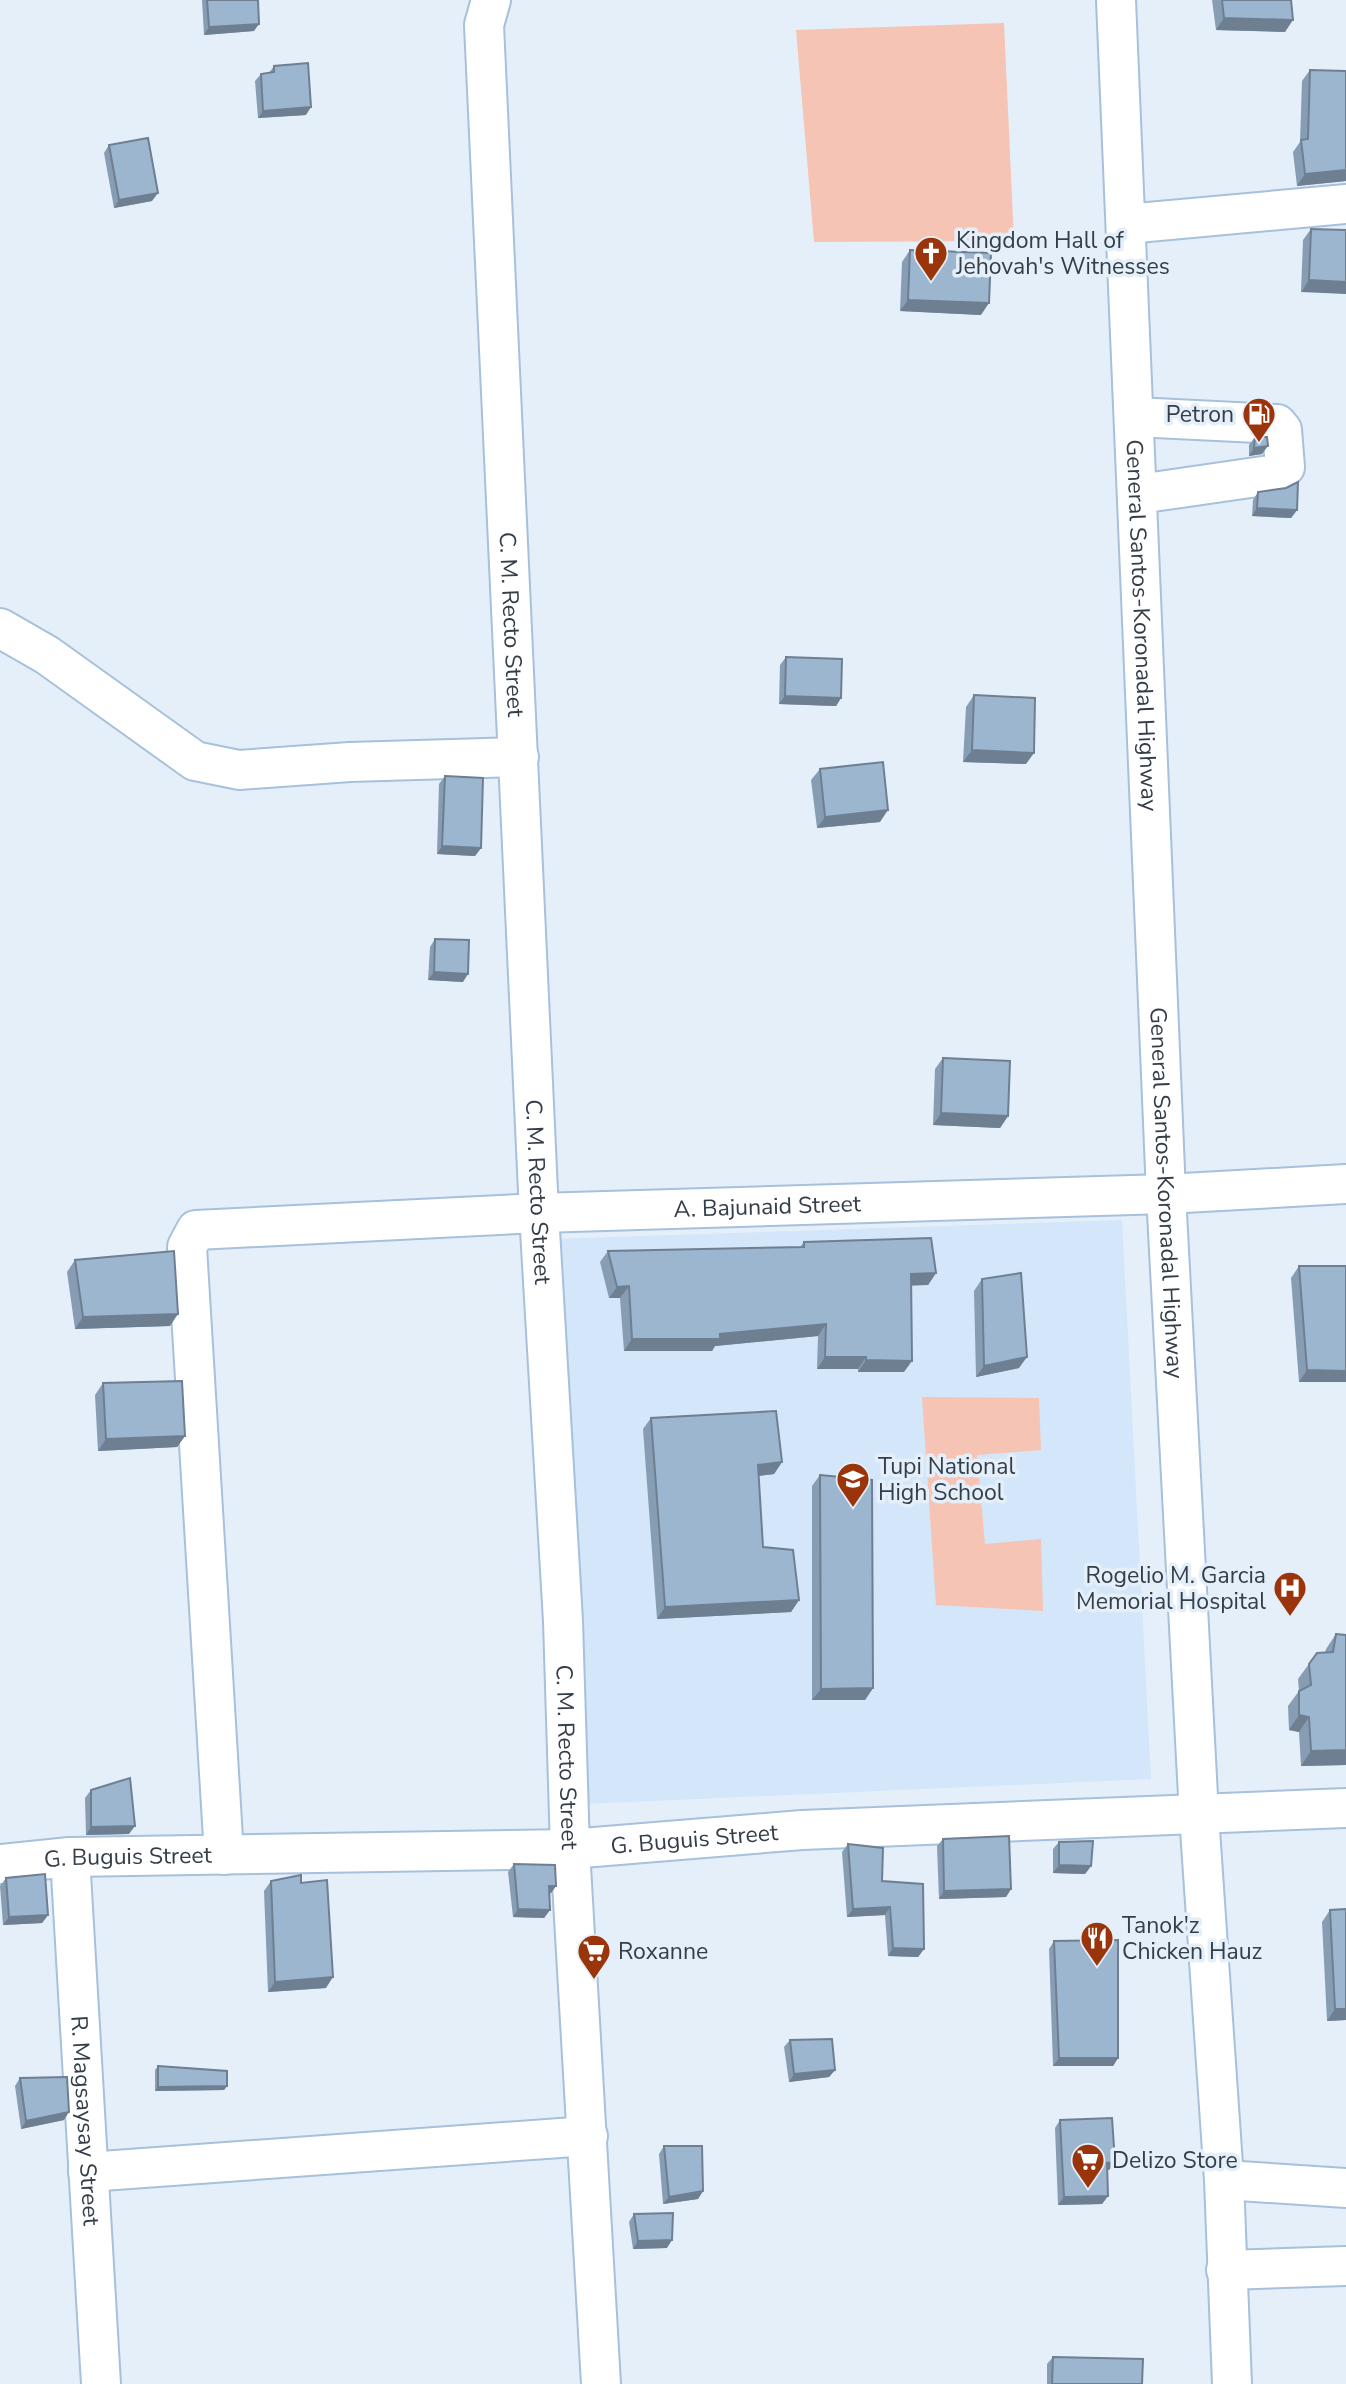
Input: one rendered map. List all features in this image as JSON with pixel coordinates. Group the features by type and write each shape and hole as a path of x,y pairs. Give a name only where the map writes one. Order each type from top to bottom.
{"main road":[{"name":"C. M. Recto Street","path":"491,0 484,24 539,1213 563,1621 569,1849 601,2384"},
{"name":"General Santos-Koronadal Highway","path":"1116,0 1139,494 1166,1194 1199,1815 1224,2180 1232,2384"},
{"path":"1126,224 1346,204"},
{"path":"1135,417 1276,424 1282,430 1285,467 1277,474 1139,494"},
{"path":"0,628 47,655 195,761 239,770 350,762 519,757"},
{"name":"A. Bajunaid Street","path":"224,1855 187,1247 191,1234 200,1228 539,1213 1166,1194 1346,1184"},
{"name":"G. Buguis Street","path":"0,1864 70,1857 569,1849 802,1830 1346,1808"},
{"name":"R. Magsaysay Street","path":"70,1857 101,2384"},
{"path":"88,2172 588,2136"},
{"path":"1224,2180 1346,2188"},
{"path":"1226,2270 1346,2266"}],"shaded area":[{"path":"1004,23 1014,241 814,242 796,30"},
{"name":"Tupi National High School","path":"1122,1220 1151,1779 584,1804 553,1239"},
{"path":"922,1397 1039,1398 1041,1450 977,1455 985,1544 1041,1539 1043,1611 936,1605"}],"building":[{"path":"207,0 258,0 259,24 209,27"},
{"path":"1222,0 1291,0 1293,20 1224,18"},
{"path":"308,63 311,107 263,111 261,74 274,72 274,66"},
{"path":"1310,70 1346,71 1346,170 1305,174 1301,140 1308,139"},
{"path":"148,138 158,193 119,200 109,145"},
{"path":"1311,229 1346,230 1346,282 1309,280"},
{"path":"910,250 991,253 989,303 908,300"},
{"path":"1255,437 1267,437 1268,446 1254,448"},
{"path":"1298,482 1297,510 1257,508 1258,492 1286,488"},
{"path":"786,657 842,659 841,698 785,696"},
{"path":"974,695 1035,698 1034,753 972,750"},
{"path":"883,762 888,810 825,817 820,769"},
{"path":"445,776 483,778 481,848 442,846"},
{"path":"435,939 469,940 468,974 434,972"},
{"path":"943,1058 1010,1061 1008,1116 941,1113"},
{"path":"931,1238 936,1273 911,1274 912,1361 825,1357 826,1324 720,1334 720,1339 632,1339 629,1286 617,1287 608,1251 804,1247 804,1242"},
{"path":"174,1251 178,1314 83,1317 75,1260"},
{"path":"1299,1266 1346,1266 1346,1371 1307,1370"},
{"path":"1021,1273 1027,1357 984,1366 982,1279"},
{"path":"182,1381 185,1436 106,1439 103,1383"},
{"path":"776,1411 782,1462 758,1465 763,1547 793,1550 799,1600 665,1607 651,1418"},
{"path":"820,1475 872,1480 873,1688 821,1689"},
{"path":"1336,1634 1346,1635 1346,1750 1311,1751 1309,1717 1299,1715 1299,1691 1311,1685 1309,1664 1317,1653 1333,1652"},
{"path":"130,1778 135,1826 91,1827 91,1790"},
{"path":"1009,1836 1011,1889 944,1891 943,1839"},
{"path":"1093,1841 1091,1866 1059,1865 1059,1842"},
{"path":"848,1844 883,1848 882,1881 923,1884 924,1949 893,1948 890,1907 853,1909"},
{"path":"514,1864 555,1865 556,1886 549,1886 550,1910 518,1909"},
{"path":"45,1874 48,1915 9,1917 6,1878"},
{"path":"301,1875 301,1883 327,1880 333,1977 275,1982 271,1881"},
{"path":"1346,1909 1346,2009 1335,2009 1330,1910"},
{"path":"1118,1940 1118,2058 1059,2058 1054,1941"},
{"path":"832,2039 835,2070 794,2074 790,2040"},
{"path":"158,2066 227,2071 227,2086 158,2087"},
{"path":"67,2077 69,2112 26,2121 20,2078"},
{"path":"1112,2118 1115,2162 1107,2163 1108,2196 1064,2197 1060,2120"},
{"path":"664,2146 702,2146 703,2191 669,2197"},
{"path":"673,2213 672,2240 638,2241 634,2214"},
{"path":"1053,2357 1143,2359 1142,2384 1052,2384"}],"place":[{"name":"Kingdom Hall of Jehovah's Witnesses","path":"931,283"},
{"name":"Petron","path":"1259,444"},
{"name":"Tupi National High School","path":"853,1509"},
{"name":"Rogelio M. Garcia Memorial Hospital","path":"1290,1618"},
{"name":"Tanok'z Chicken Hauz","path":"1097,1968"},
{"name":"Roxanne","path":"594,1981"},
{"name":"Delizo Store","path":"1088,2190"}]}
